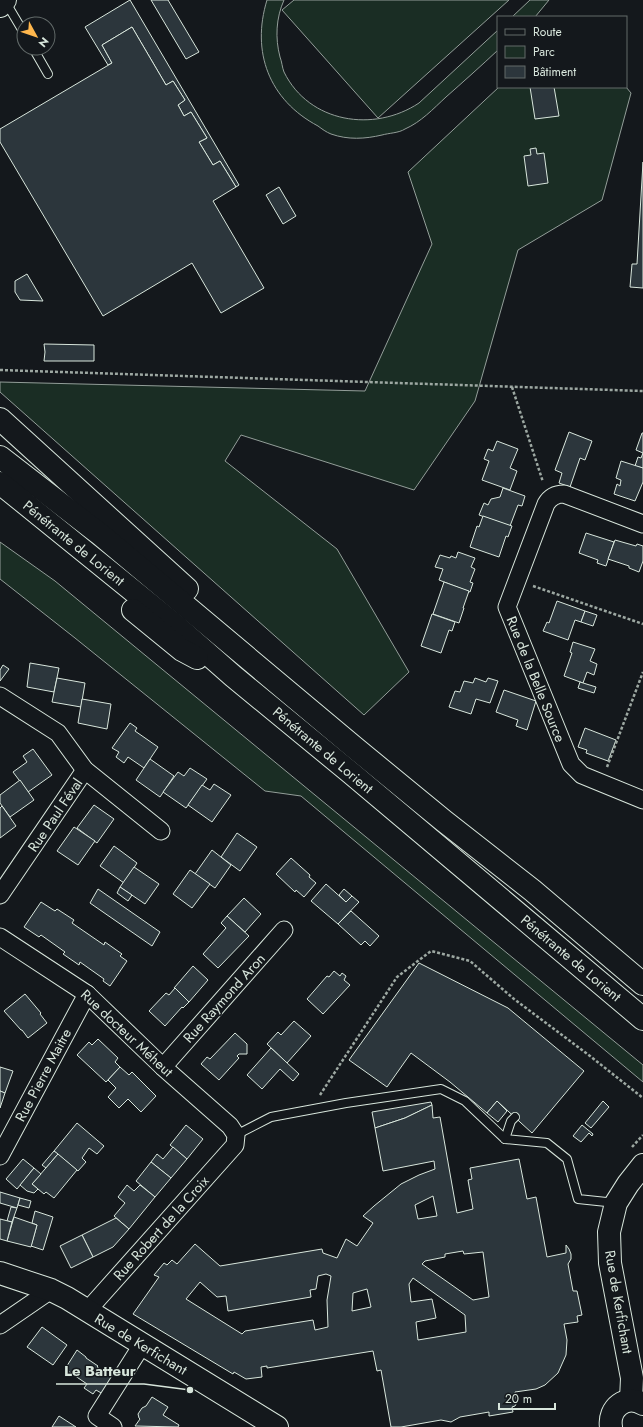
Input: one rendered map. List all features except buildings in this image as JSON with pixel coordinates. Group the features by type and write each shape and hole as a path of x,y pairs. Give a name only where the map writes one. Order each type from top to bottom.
{"main road":[{"path":"0,6 5,0"},
{"path":"0,419 235,632 449,814 532,890"},
{"name":"Pénétrante de Lorient","path":"0,457 101,535 367,758 532,890 643,984"},
{"name":"Pénétrante de Lorient","path":"0,483 174,624 233,676 375,793 643,1019"},
{"path":"0,503 48,538 182,650 233,676"},
{"name":"Rue de Kerfichant","path":"637,1402 610,1263 609,1232 616,1203 628,1184 643,1165"},
{"name":"Rue de Kerfichant","path":"0,1273 51,1290 88,1311 277,1427"},
{"path":"611,1427 614,1409 619,1404 637,1402"}],"street":[{"path":"549,500 553,496 564,494 643,524"},
{"name":"Rue de la Belle Source","path":"549,500 507,607 568,760 582,775 643,800"},
{"name":"Rue Paul Féval","path":"0,696 58,733 85,770 0,895"},
{"path":"85,770 162,831"},
{"name":"Rue Raymond Aron","path":"163,1067 284,930"},
{"name":"Rue docteur Méheut","path":"0,937 87,994 163,1067 230,1126 235,1140"},
{"name":"Rue Pierre Maitre","path":"0,1156 87,994"},
{"name":"Rue Robert de la Croix","path":"88,1311 235,1140"},
{"path":"0,1325 51,1290"},
{"path":"113,1427 97,1416 142,1345"}],"lane":[{"path":"5,0 16,19"},
{"path":"38,56 48,74"},
{"path":"235,1140 271,1117 441,1089 465,1101 505,1139 547,1143 567,1159 578,1198 616,1203"},
{"path":"505,1139 511,1121 515,1117"}],"path":[{"path":"0,370 512,388 643,391"},
{"path":"512,388 549,500"},
{"path":"517,580 643,624"},
{"path":"602,782 643,672"},
{"path":"311,1110 337,1066 397,977 432,951 470,961 514,999 643,1098"}],"green space":[{"path":"267,0 284,0 279,14 277,43 284,72 295,89 309,103 326,112 344,118 363,120 382,118 401,112 419,103 497,31 497,51 427,115 411,126 400,131 369,137 350,138 331,134 301,115 287,103 276,88 268,73 263,56 261,38"},
{"path":"294,0 509,0 378,118 282,10"},
{"path":"530,0 549,0 536,16 513,16"},
{"path":"498,88 627,88 631,93 602,200 518,250 475,401 414,490 241,435 225,461 337,549 409,672 364,715 0,392 0,382 365,391 432,244 408,172"},
{"path":"0,542 55,581 643,1065 643,1082 301,796 265,791 0,579"}],"place":[{"name":"Le Batteur","path":"190,1390"}]}
